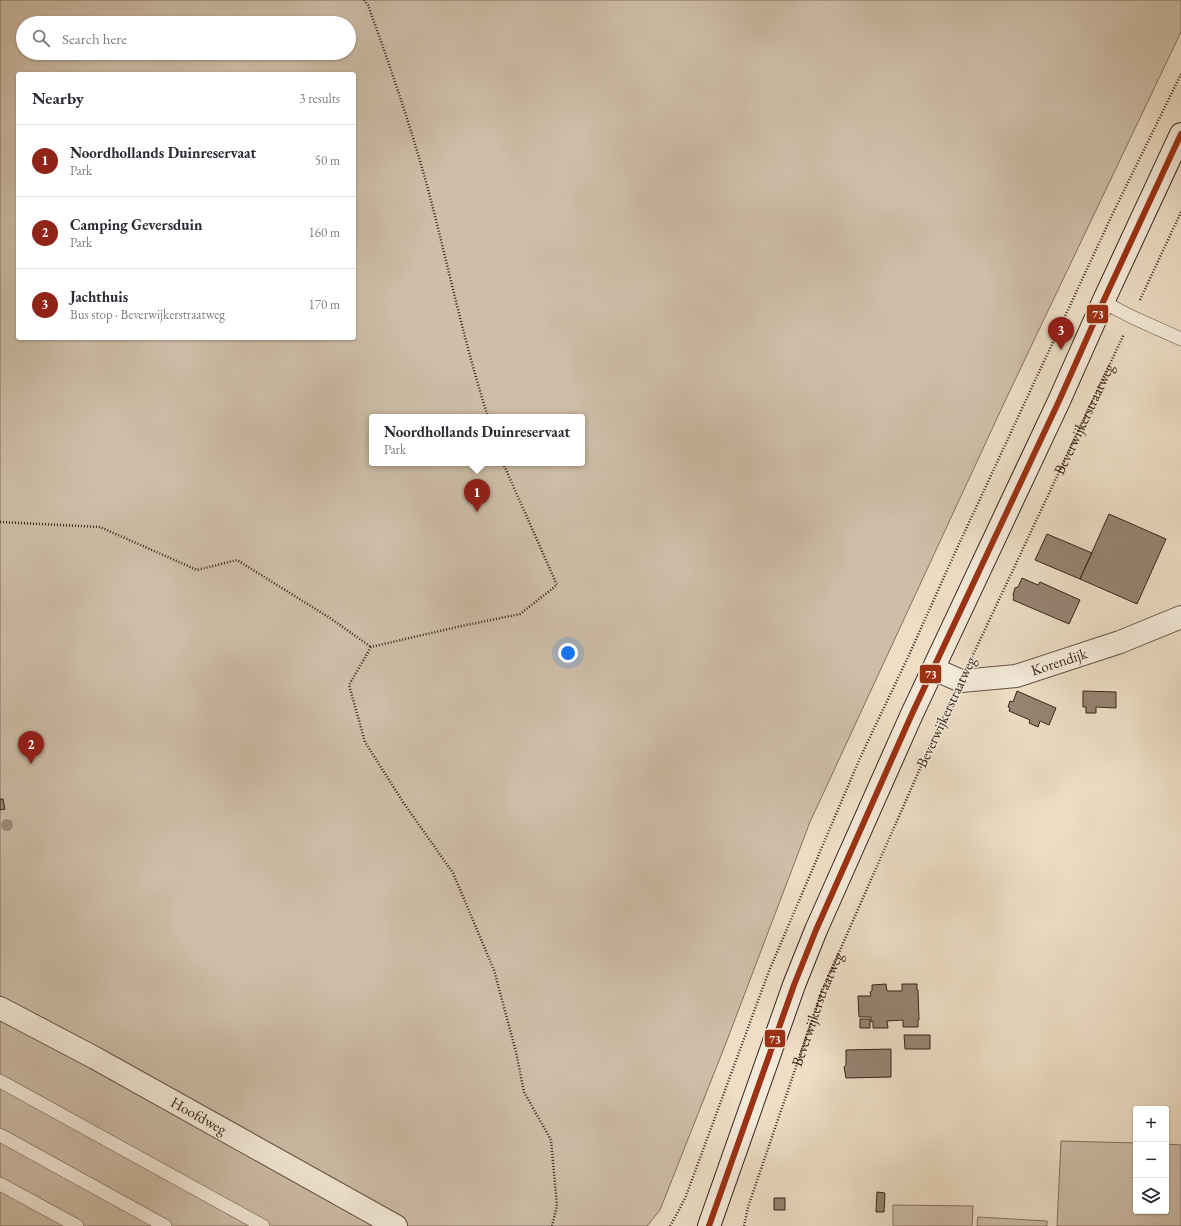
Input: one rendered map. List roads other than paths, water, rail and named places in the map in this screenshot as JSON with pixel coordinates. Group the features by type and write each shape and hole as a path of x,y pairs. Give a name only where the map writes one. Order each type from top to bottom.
{"main road":[{"name":"Beverwijkerstraatweg","path":"709,1226 794,985 816,930 911,716 1059,401 1181,134"},
{"name":"Korendijk","path":"934,669 961,681 1016,676 1120,642 1181,617"},
{"name":"Hoofdweg","path":"0,1008 95,1058 396,1226"}],"lane":[{"path":"1103,302 1132,317 1181,338"},
{"path":"0,1081 263,1226"},
{"path":"0,1135 165,1226"},
{"path":"0,1184 77,1226"}],"place":[{"name":"Jachthuis","path":"1061,350"},
{"name":"Noordhollands Duinreservaat","path":"477,512"},
{"name":"Camping Geversduin","path":"31,764"}]}
